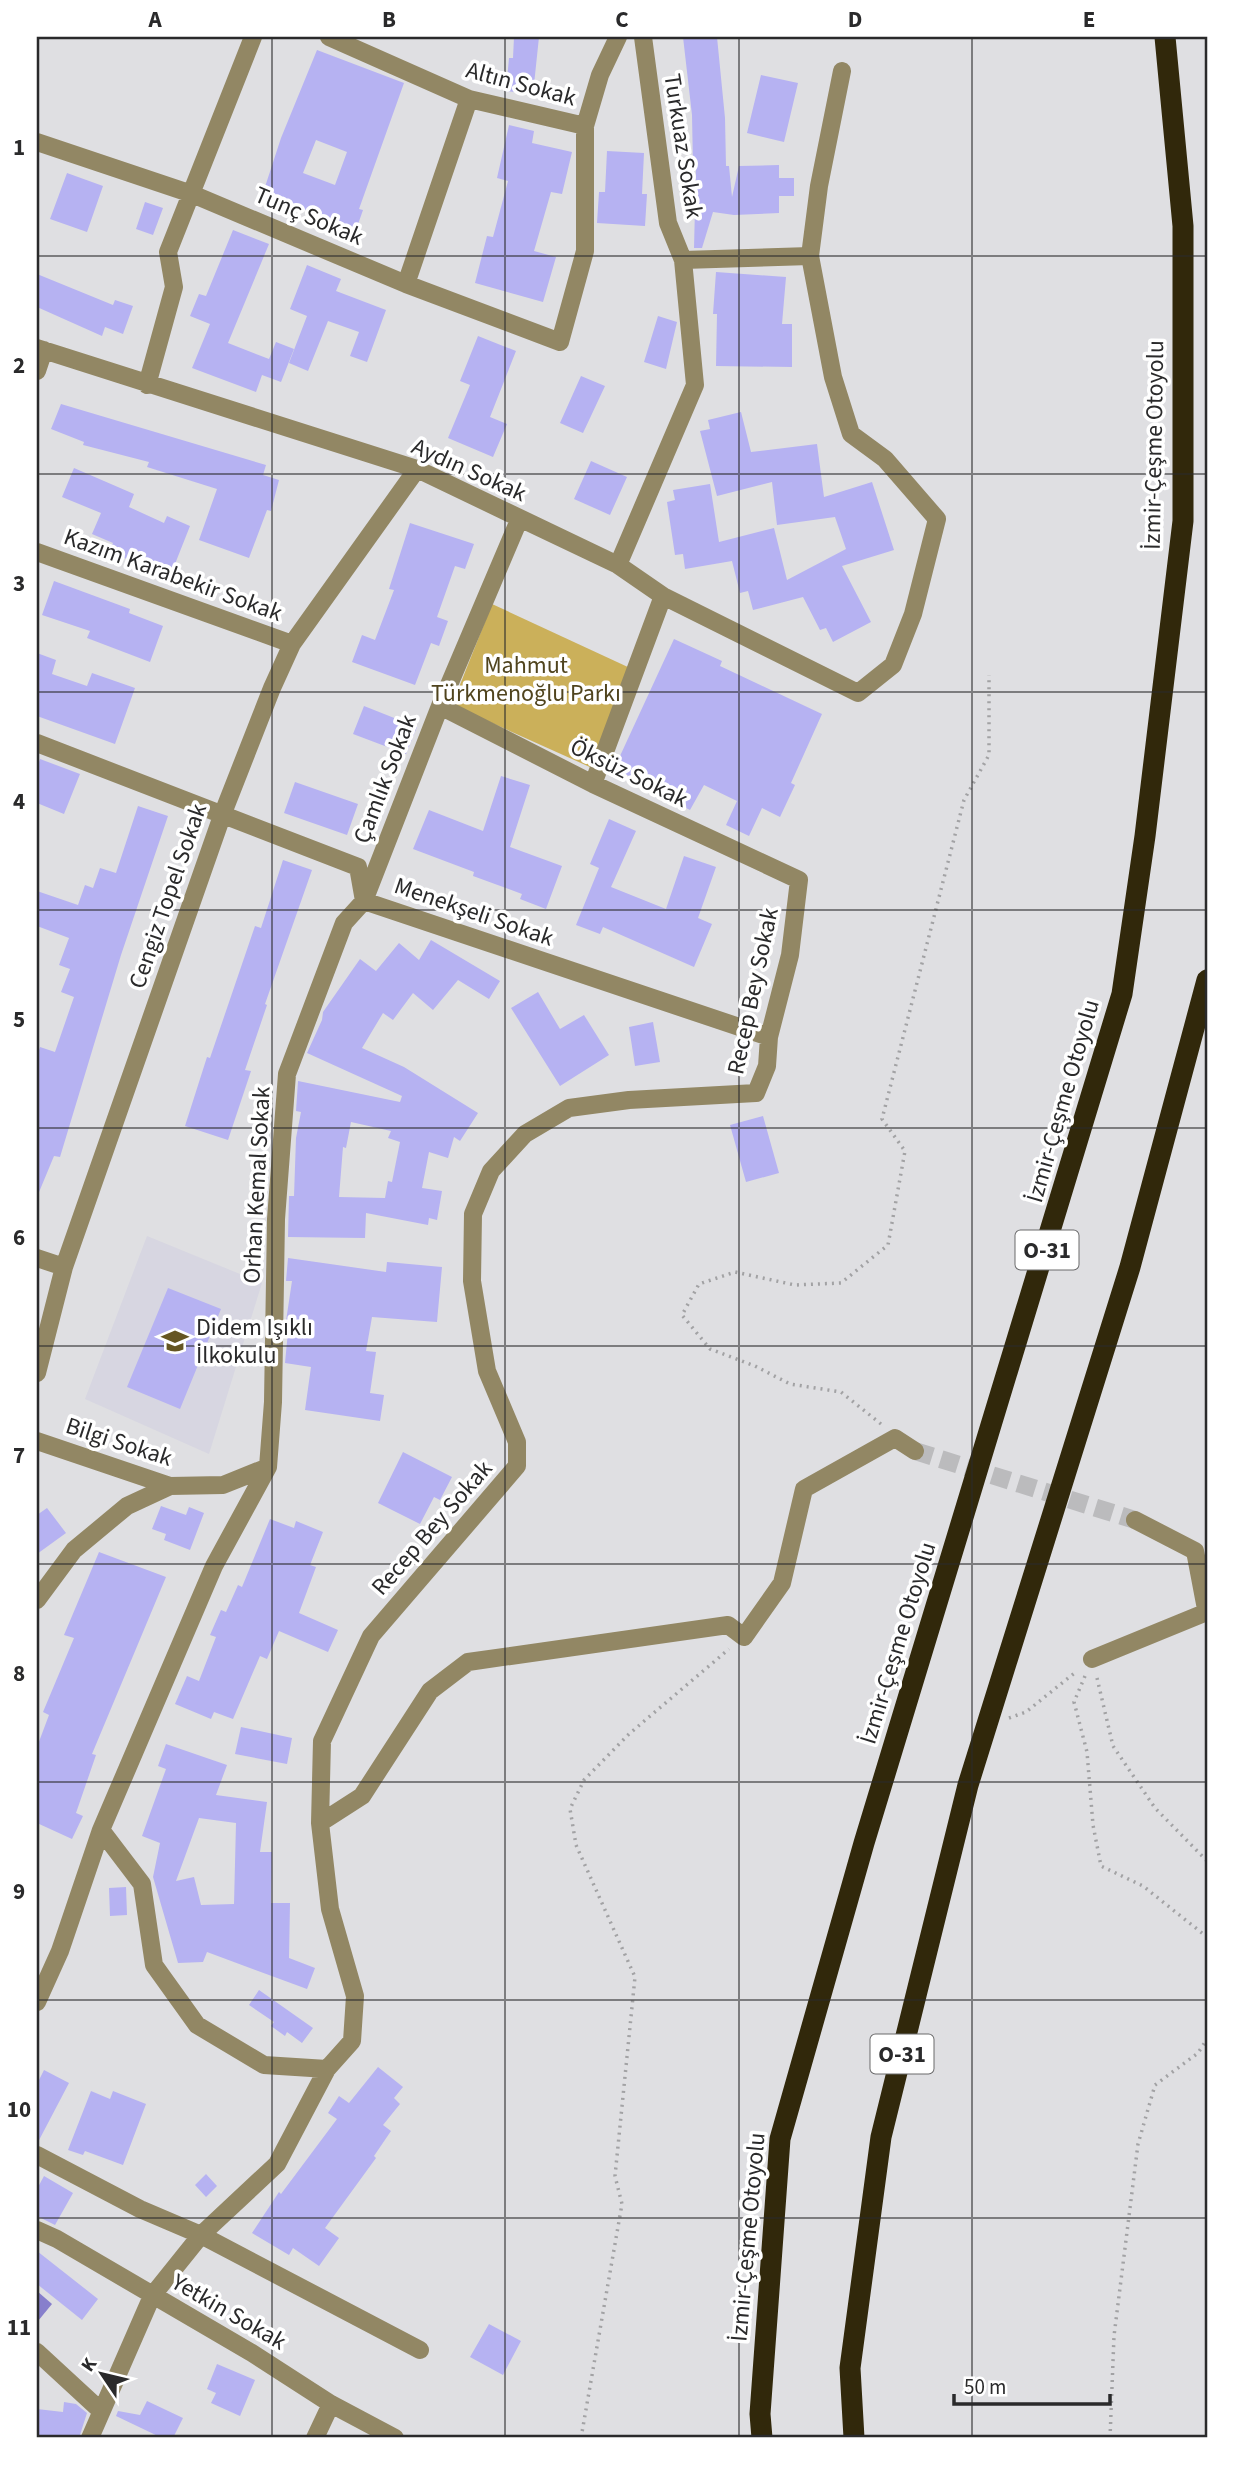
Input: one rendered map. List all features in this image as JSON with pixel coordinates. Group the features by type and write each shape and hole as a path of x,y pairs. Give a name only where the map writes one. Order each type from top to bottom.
{"highway":[{"name":"İzmir-Çeşme Otoyolu","path":"762,2438 760,2414 780,2139 864,1843 1075,1158 1122,994 1145,836 1183,521 1183,226 1165,37"},
{"name":"O-31","path":"854,2438 850,2368 881,2137 968,1785 1130,1267 1207,980"}],"street":[{"path":"147,385 174,287 168,252 253,37"},
{"name":"Altın Sokak","path":"329,37 469,99 585,126"},
{"path":"585,126 600,75 618,37"},
{"name":"Turkuaz Sokak","path":"618,565 695,385 683,260 668,223 643,37"},
{"path":"683,260 810,256 819,186 842,71"},
{"path":"406,284 469,99"},
{"name":"Tunç Sokak","path":"37,142 192,194 406,284 560,342 585,251 585,126"},
{"name":"Aydın Sokak","path":"41,349 417,469 618,565 663,596 858,693 893,664 913,614 937,519 885,459 851,434 832,377 810,256"},
{"path":"37,371 41,349"},
{"name":"Cengiz Topel Sokak","path":"37,1373 64,1266 223,813 292,644 417,469"},
{"name":"Çamlık Sokak","path":"364,901 440,706 519,520"},
{"name":"Kazım Karabekir Sokak","path":"37,552 292,644"},
{"path":"593,784 663,596"},
{"name":"Öksüz Sokak","path":"440,706 593,784 799,880"},
{"name":"Menekşeli Sokak","path":"37,743 358,867 364,901 769,1037"},
{"name":"Recep Bey Sokak","path":"90,2438 152,2296 201,2235 277,2164 327,2068 352,2041 355,1996 330,1909 320,1823 322,1741 371,1636 517,1466 517,1441 487,1371 472,1281 472,1214 491,1171 525,1134 569,1108 629,1100 756,1093 767,1066 769,1037 790,954 799,880"},
{"name":"Orhan Kemal Sokak","path":"37,2001 60,1951 101,1830 214,1566 268,1467 276,1219 287,1074 344,923 364,901"},
{"path":"37,1258 64,1266"},
{"path":"320,1823 362,1797 430,1691 468,1662 728,1625 744,1637 782,1584 804,1489 895,1438 915,1451"},
{"name":"Bilgi Sokak","path":"37,1441 170,1486 223,1485 268,1467"},
{"path":"37,1600 74,1550 127,1506 170,1486"},
{"path":"1092,1659 1202,1614 1206,1609 1195,1551 1135,1520"},
{"path":"101,1830 142,1884 154,1965 197,2025 264,2065 327,2068"},
{"path":"37,2155 140,2209 201,2235 419,2350"},
{"name":"Yetkin Sokak","path":"37,2230 252,2353 331,2404 395,2438"},
{"path":"37,2352 101,2411"},
{"path":"315,2438 331,2404"}],"path":[{"path":"895,1438 870,1412 841,1392 790,1384 755,1366 710,1349 682,1315 699,1284 735,1272 794,1285 841,1283 888,1245 905,1151 882,1119 964,800 989,755 989,675"},
{"path":"581,2438 622,2204 615,2176 635,1977 576,1845 570,1809 584,1780 629,1734 744,1637"},
{"path":"987,1727 1026,1712 1092,1659"},
{"path":"1092,1659 1113,1746 1155,1808 1207,1861"},
{"path":"1092,1659 1074,1702 1087,1752 1093,1825 1101,1866 1143,1886 1207,1937"},
{"path":"1110,2438 1114,2336 1138,2144 1155,2085 1198,2053 1207,2039"}],"shaded area":[{"name":"Didem Işıklı İlkokulu","path":"147,1236 262,1283 209,1454 85,1399"},
{"path":"37,2291 52,2304 38,2321 37,2319"}],"green space":[{"name":"Mahmut Türkmenoğlu Parkı","path":"492,604 630,668 592,768 452,705"}],"building":[{"path":"514,37 539,37 533,94 506,91"},
{"path":"683,37 717,37 725,118 726,166 729,166 732,197 739,166 779,165 779,178 794,178 794,196 779,196 779,213 734,215 713,212 702,248 694,248 696,167 693,167 692,115"},
{"path":"317,50 404,83 359,209 363,210 356,230 263,193 281,138","holes":["316,140 347,152 335,185 303,173"]},
{"path":"761,75 798,83 784,142 747,133"},
{"path":"509,125 534,131 532,143 572,152 562,194 551,192 534,251 556,257 543,302 475,283 487,236 493,237 508,181 497,178"},
{"path":"607,151 644,153 642,194 647,194 645,226 597,223 599,192 605,192"},
{"path":"67,173 103,186 87,232 50,219"},
{"path":"145,202 163,208 153,235 136,229"},
{"path":"233,230 269,244 228,343 269,359 276,342 294,349 281,382 262,375 256,392 192,368 210,324 190,316 199,294 206,296"},
{"path":"307,265 341,279 336,291 386,310 367,362 350,356 359,332 328,321 308,371 289,363 307,316 290,309"},
{"path":"716,272 786,277 782,324 792,324 792,367 716,366 717,314 713,314"},
{"path":"37,274 113,305 115,300 133,306 123,334 105,327 102,336 37,307"},
{"path":"658,316 677,322 666,369 644,362"},
{"path":"478,336 516,351 490,417 507,424 493,457 448,438 470,385 460,381"},
{"path":"581,376 605,386 583,433 560,423"},
{"path":"61,404 266,465 263,475 279,480 271,511 267,510 249,558 199,540 217,489 147,467 149,462 83,445 84,442 51,429"},
{"path":"741,412 751,452 817,444 824,497 872,482 894,550 842,566 871,622 833,642 826,628 820,630 803,597 753,610 748,591 740,593 732,561 685,569 683,554 675,555 667,502 675,500 673,490 710,484 719,542 774,528 787,580 846,549 835,517 777,525 772,482 717,496 700,431 710,429 708,420"},
{"path":"591,461 627,477 610,515 574,499"},
{"path":"74,468 134,494 129,507 164,523 167,516 190,526 173,569 132,553 129,560 109,551 113,543 92,534 101,513 62,497"},
{"path":"410,523 474,544 465,569 455,566 437,617 448,621 439,646 431,643 415,685 352,662 362,635 375,640 394,590 389,589"},
{"path":"54,581 130,609 129,613 163,626 150,662 87,638 90,631 42,615"},
{"path":"674,639 722,661 720,666 822,714 791,783 795,785 780,817 762,808 749,836 726,825 737,801 704,785 690,810 670,800 672,796 614,769"},
{"path":"37,653 56,660 52,674 87,686 92,673 135,688 115,744 37,716"},
{"path":"364,706 417,727 406,754 353,734"},
{"path":"40,759 80,774 64,814 37,803 37,768"},
{"path":"501,776 530,785 510,847 562,866 546,909 520,899 522,894 473,876 474,872 413,849 429,810 483,831"},
{"path":"295,782 358,804 347,835 284,813"},
{"path":"138,806 168,816 121,955 60,1157 54,1156 37,1197 37,1057 40,1047 55,1052 74,997 61,992 70,969 59,965 69,938 37,926 37,891 78,905 85,885 93,888 100,868 116,873"},
{"path":"609,819 636,831 611,887 666,909 684,856 716,867 698,918 712,924 694,967 603,927 600,934 576,925 599,868 590,864"},
{"path":"283,860 312,870 265,1004 267,1005 245,1070 251,1071 228,1140 185,1126 255,926 261,928"},
{"path":"431,940 500,981 489,999 458,980 433,1010 413,993 393,1020 383,1013 362,1048 404,1067 478,1113 460,1141 454,1137 448,1158 429,1152 422,1188 442,1191 437,1220 429,1218 428,1225 366,1213 365,1238 288,1237 289,1196 294,1196 296,1138 301,1112 296,1111 298,1081 400,1102 402,1096 307,1053 323,1012 360,959 376,971 399,943 419,960","holes":["351,1122 391,1131 388,1138 400,1142 392,1182 388,1181 385,1198 339,1197 343,1147 346,1148"]},
{"path":"538,992 560,1029 584,1015 609,1055 560,1086 511,1008"},
{"path":"653,1022 660,1062 635,1066 629,1027"},
{"path":"763,1116 779,1173 746,1182 730,1125"},
{"path":"288,1258 386,1272 387,1262 442,1267 437,1322 372,1317 366,1351 376,1352 370,1393 384,1395 380,1421 305,1410 311,1367 285,1363 289,1321 286,1321 292,1281 286,1281"},
{"name":"Didem Işıklı İlkokulu","path":"168,1288 221,1309 180,1409 127,1387"},
{"path":"403,1452 452,1477 440,1500 434,1497 420,1524 378,1503"},
{"path":"161,1506 186,1515 189,1507 204,1513 190,1550 164,1540 166,1534 152,1529"},
{"path":"47,1508 66,1533 37,1554 37,1515"},
{"path":"270,1519 294,1528 296,1521 323,1532 310,1565 316,1567 299,1613 338,1630 328,1652 279,1631 267,1659 260,1656 233,1719 214,1712 211,1719 175,1704 187,1676 199,1681 216,1637 210,1635 221,1610 226,1612 238,1585 242,1587"},
{"path":"99,1552 166,1577 92,1754 96,1755 76,1813 83,1816 72,1839 37,1823 37,1747 49,1715 43,1712 74,1638 64,1635"},
{"path":"241,1727 292,1738 287,1764 235,1754"},
{"path":"166,1744 227,1765 216,1795 267,1802 260,1852 272,1852 271,1903 290,1903 289,1958 315,1968 307,1989 207,1952 203,1962 178,1963 153,1877 160,1843 142,1836 166,1769 158,1766","holes":["199,1818 236,1823 234,1904 201,1905 194,1877 176,1881"]},
{"path":"126,1887 127,1915 110,1916 109,1888"},
{"path":"259,1990 313,2028 302,2043 287,2032 285,2036 271,2026 274,2022 249,2005"},
{"path":"378,2067 403,2087 394,2098 400,2104 383,2125 391,2131 374,2156 376,2158 325,2228 339,2238 319,2266 293,2248 289,2255 252,2233 279,2192 281,2194 337,2119 328,2113 339,2096 349,2103"},
{"path":"44,2070 69,2083 37,2144 37,2084"},
{"path":"91,2091 110,2099 113,2091 146,2104 123,2165 85,2151 83,2155 68,2150"},
{"path":"206,2174 217,2186 206,2197 195,2185"},
{"path":"44,2176 73,2193 55,2225 37,2216 37,2189"},
{"path":"37,2251 98,2299 82,2320 37,2284"},
{"path":"489,2324 521,2341 503,2375 470,2357"},
{"path":"217,2364 255,2380 240,2416 211,2403 216,2393 207,2389"},
{"path":"147,2401 183,2418 173,2438 162,2438 116,2416 118,2411 140,2415"},
{"path":"64,2402 76,2404 87,2413 79,2438 37,2438 37,2409 63,2412"}],"tunnel":[{"path":"915,1451 1135,1520"}],"place":[{"name":"Didem Işıklı İlkokulu","path":"175,1341"}]}
